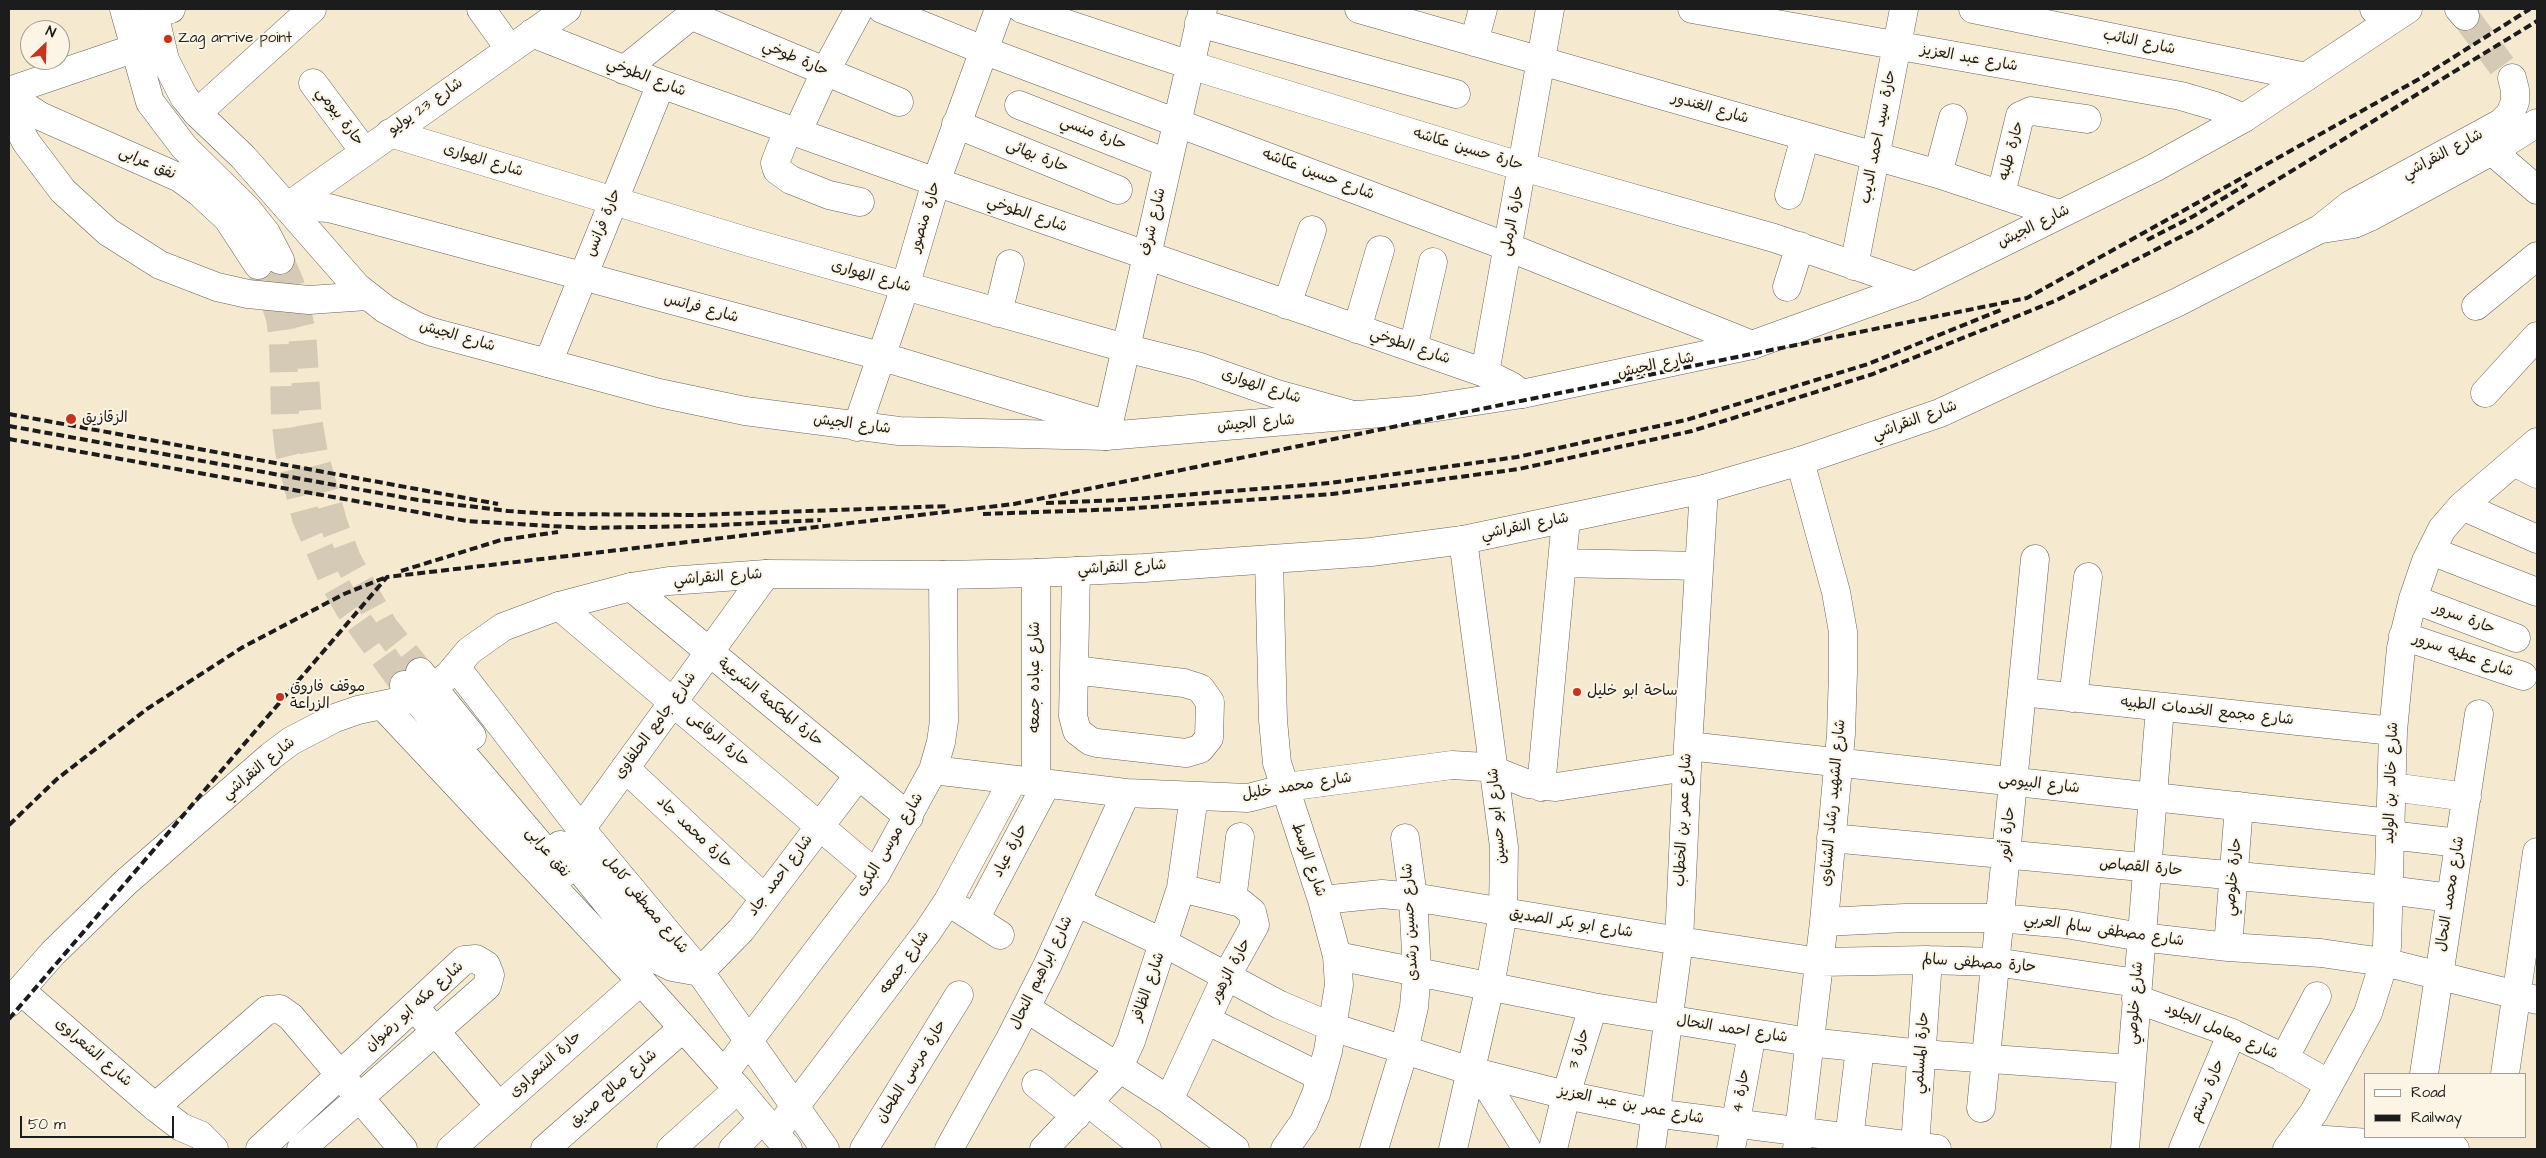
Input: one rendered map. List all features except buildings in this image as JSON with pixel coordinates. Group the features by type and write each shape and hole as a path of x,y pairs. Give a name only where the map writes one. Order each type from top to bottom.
{"street":[{"name":"نفق عرابى","path":"9,96 40,116 180,178 199,192 228,219 269,262 266,233 247,209 184,147 150,102 147,44 124,9"},
{"path":"480,9 509,48"},
{"name":"شارع 23 يوليو","path":"321,198 364,151 567,9"},
{"path":"859,9 775,164 777,170 790,180 829,195 860,202"},
{"name":"شارع حسين عكاشه","path":"882,9 983,50 1508,247 1752,345"},
{"name":"حارة منصور","path":"857,427 904,287 936,182 999,9"},
{"name":"حارة حسين عكاشه","path":"1022,9 1190,65 1523,167 1800,246 1915,286"},
{"name":"شارع الغندور","path":"1359,9 1938,174 2060,214"},
{"path":"1474,42 1483,9"},
{"name":"حارة الرملى","path":"1485,373 1550,9"},
{"name":"شارع عبد العزيز","path":"1692,9 2181,96 2215,106 2244,118"},
{"name":"حارة سيد احمد الديب","path":"1854,266 1904,9"},
{"name":"شارع النائب","path":"1973,9 2306,77"},
{"path":"9,91 147,44 159,10"},
{"name":"شارع الجيش","path":"147,44 197,113 242,157 367,296 400,318 432,332 659,393 745,411 899,431 1107,431 1418,410 1522,394 1752,345 1915,286 2185,152 2244,118 2306,77 2394,10"},
{"path":"624,70 695,12"},
{"name":"حارة طوخي","path":"695,12 825,72 900,102"},
{"path":"197,113 294,15"},
{"path":"1201,16 1456,94"},
{"name":"شارع شرف","path":"1107,431 1201,16"},
{"name":"شارع الطوخي","path":"532,33 661,84 1146,256 1485,373 1511,386 1522,394"},
{"name":"شارع النقراشي","path":"14,996 53,953 126,882 271,756 291,741 335,718 382,704 456,667 469,651 497,630 560,606 631,587 718,576 766,574 943,575 1036,573 1268,560 1370,552 1463,540 1704,488 1800,461 1940,413 2169,306 2320,229 2337,214 2358,200 2501,123 2510,114 2515,102 2515,90 2507,72 2522,84 2537,89"},
{"name":"حارة بيومي","path":"313,83 364,151"},
{"name":"حارة فرانس","path":"548,363 661,84"},
{"name":"حارة منسي","path":"1019,105 1167,162"},
{"path":"9,109 26,142 63,191 108,232 160,265 196,280 248,294 308,300 367,296"},
{"name":"حارة طلبه","path":"2001,194 2020,116 2031,111 2087,119"},
{"path":"1938,174 1953,118"},
{"name":"شارع النقراشي","path":"2320,229 2354,224 2370,218 2492,151 2537,122"},
{"name":"حارة بهائى","path":"956,124 1118,190"},
{"name":"شارع الهوارى","path":"390,133 904,287 1197,366 1277,394 1355,415"},
{"path":"1789,195 1805,137"},
{"path":"2492,151 2537,190"},
{"name":"شارع فرانس","path":"288,209 309,207 321,198 582,278 880,356 1107,431"},
{"path":"1287,305 1312,230"},
{"path":"1787,287 1800,246"},
{"path":"1357,329 1380,250"},
{"path":"2476,306 2537,256"},
{"path":"1413,348 1433,262"},
{"path":"998,313 1010,264"},
{"path":"2485,394 2535,343"},
{"name":"شارع خالد بن الوليد","path":"2292,1143 2329,1084 2368,1013 2384,962 2393,731 2404,636 2413,599 2431,551 2442,529 2462,506 2526,468 2537,442"},
{"name":"شارع الشهيد رشاد الشناوى","path":"1798,1141 1824,922 1838,762 1843,632 1836,592 1800,461"},
{"name":"شارع عمر بن الخطاب","path":"1651,1149 1654,1113 1669,1021 1679,942 1687,756 1704,488"},
{"path":"2462,506 2537,538"},
{"path":"1541,787 1566,519"},
{"name":"شارع ابو حسين","path":"1453,1149 1475,1072 1503,913 1504,847 1463,540"},
{"path":"2431,551 2537,592"},
{"name":"شارع الوسط","path":"1268,560 1273,720 1277,763 1322,900 1337,956 1339,985 1321,1077 1304,1122 1288,1148"},
{"name":"حارة أنور","path":"1981,1108 2035,560"},
{"path":"1562,563 1699,566"},
{"path":"1074,670 1184,683 1200,688 1210,702 1209,738 1200,749 1186,753 1090,741 1077,731 1074,724 1074,670 1076,571"},
{"name":"شارع عباده جمعه","path":"1032,782 1036,573"},
{"name":"شارع جامع الحلفاوى","path":"582,829 766,574"},
{"name":"شارع موسى البكرى","path":"671,1149 731,1081 748,1042 876,874 933,770 941,742 944,721 943,575"},
{"path":"2073,698 2088,577"},
{"name":"حارة المحكمة الشرعية","path":"631,587 908,817"},
{"name":"حارة سرور","path":"2413,599 2516,638"},
{"name":"حارة الرفاعى","path":"560,606 876,874"},
{"name":"شارع عطيه سرور","path":"2404,636 2523,676"},
{"name":"شارع مصطفى كامل","path":"456,667 582,829 700,972 825,1149"},
{"name":"نفق عرابى","path":"418,685 642,946 656,959 672,967 700,972"},
{"name":"نفق عرابى","path":"418,685 640,963 683,1028"},
{"name":"شارع مجمع الخدمات الطبيه","path":"2022,692 2393,731"},
{"path":"382,704 641,981 731,1081 775,1134"},
{"name":"شارع خلوصي","path":"2125,1149 2160,707"},
{"name":"شارع محمد النحال","path":"2424,1073 2479,714"},
{"name":"شارع البيومى","path":"1687,756 1838,762 2239,806 2390,829 2459,843"},
{"name":"شارع محمد خليل","path":"933,770 1126,793 1248,798 1284,788 1452,764 1473,764 1541,787 1556,787 1687,756"},
{"name":"حارة محمد جاد","path":"625,768 764,898"},
{"name":"شارع احمد جاد","path":"700,972 741,930 818,826 858,776"},
{"name":"شارع جمعه","path":"733,1149 775,1134 911,956 948,900 1032,782"},
{"name":"حارة عياد","path":"975,919 1032,782"},
{"path":"2392,786 2467,797"},
{"name":"شارع ابراهيم النحال","path":"949,1149 1026,1008 1126,793"},
{"name":"شارع الظافر","path":"1057,1145 1082,1110 1119,1067 1131,1042 1181,888 1194,796"},
{"name":"حارة خلوصي","path":"2228,948 2239,806"},
{"path":"1232,900 1240,838"},
{"name":"شارع حسين رشدى","path":"1374,1149 1404,1052 1414,1006 1417,971 1412,897 1405,838"},
{"name":"حارة القصاص","path":"1831,838 2146,869 2388,890 2451,898"},
{"path":"2505,1073 2526,997 2537,852"},
{"name":"حارة الزهور","path":"1169,1100 1226,977 1255,925 1252,912 1241,903 1181,888"},
{"name":"شارع ابو بكر الصديق","path":"1322,900 1382,894 1412,897 1679,942 1820,962"},
{"path":"948,900 1000,935"},
{"name":"شارع عمر بن عبد العزيز","path":"1076,902 1164,943 1280,1005 1332,1028 1404,1052 1566,1095 1654,1113 1733,1137 1798,1141 1849,1139 1888,1146 1926,1148"},
{"name":"شارع مصطفى سالم العربي","path":"1824,922 1905,918 1999,918 2066,924 2141,937 2228,948 2321,953 2384,962 2526,997"},
{"name":"شارع احمد النحال","path":"1337,956 1669,1021 1809,1042 1922,1054 2131,1069"},
{"name":"شارع مكه ابو رضوان","path":"260,1149 464,960 476,959 486,965 490,975 487,986 302,1149"},
{"name":"حارة مصطفى سالم","path":"1820,962 1928,960 1995,962 2137,991"},
{"name":"حارة المسلمي","path":"1926,1148 1922,1054 1928,960"},
{"name":"حارة الشعراوى","path":"451,1149 641,981"},
{"name":"شارع معامل الجلود","path":"2137,991 2232,1033 2329,1084"},
{"name":"حارة مرسى الطحان","path":"864,1149 959,994"},
{"name":"شارع الشعراوى","path":"14,996 155,1107 181,1126 200,1135 214,1149"},
{"path":"2284,1059 2317,996"},
{"path":"414,1006 488,1093"},
{"name":"حارة 3","path":"1553,1149 1566,1095 1593,1007"},
{"path":"1026,1008 1169,1100 1235,1149"},
{"path":"155,1107 267,1010 280,1009 290,1017 401,1149"},
{"path":"1206,1020 1321,1077"},
{"name":"شارع صالح صديق","path":"545,1149 683,1028"},
{"name":"حارة 4","path":"1733,1137 1752,1033"},
{"name":"حارة رستم","path":"2183,1149 2232,1033"},
{"path":"1849,1139 1860,1048"},
{"path":"1475,1072 1527,1149"},
{"path":"1036,1084 1147,1149"},
{"path":"2292,1143 2414,1141 2455,1149"}],"tunnel":[{"path":"2465,16 2502,66"},
{"path":"280,260 290,283 302,332 308,419 314,454 334,525 347,559 384,627 420,672"},
{"path":"258,265 269,284 280,318 283,339 285,416 289,451 306,518 333,580 350,610 403,683"}],"railway":[{"path":"9,1019 387,577 1014,504 2027,298 2419,79 2530,9"},
{"path":"983,514 1123,509 1332,494 1519,469 1692,431 1873,374 2055,301 2200,227 2537,21"},
{"path":"2147,240 2192,217 2247,184"},
{"path":"1046,503 1122,500 1330,483 1517,457 1686,420 1868,364 2003,309"},
{"path":"9,414 498,504"},
{"path":"9,426 418,500 508,511 554,514 697,515 949,506"},
{"path":"9,439 467,521 585,528 700,526 821,520"},
{"path":"401,571 501,540 558,532"},
{"path":"9,825 57,779 147,709 243,647 344,594 384,578"}],"place":[{"name":"Zag arrive point","path":"168,39"},
{"name":"الزقازيق","path":"71,419"},
{"name":"ساحة ابو خليل","path":"1577,692"},
{"name":"موقف فاروق الزراعة","path":"280,697"}]}
